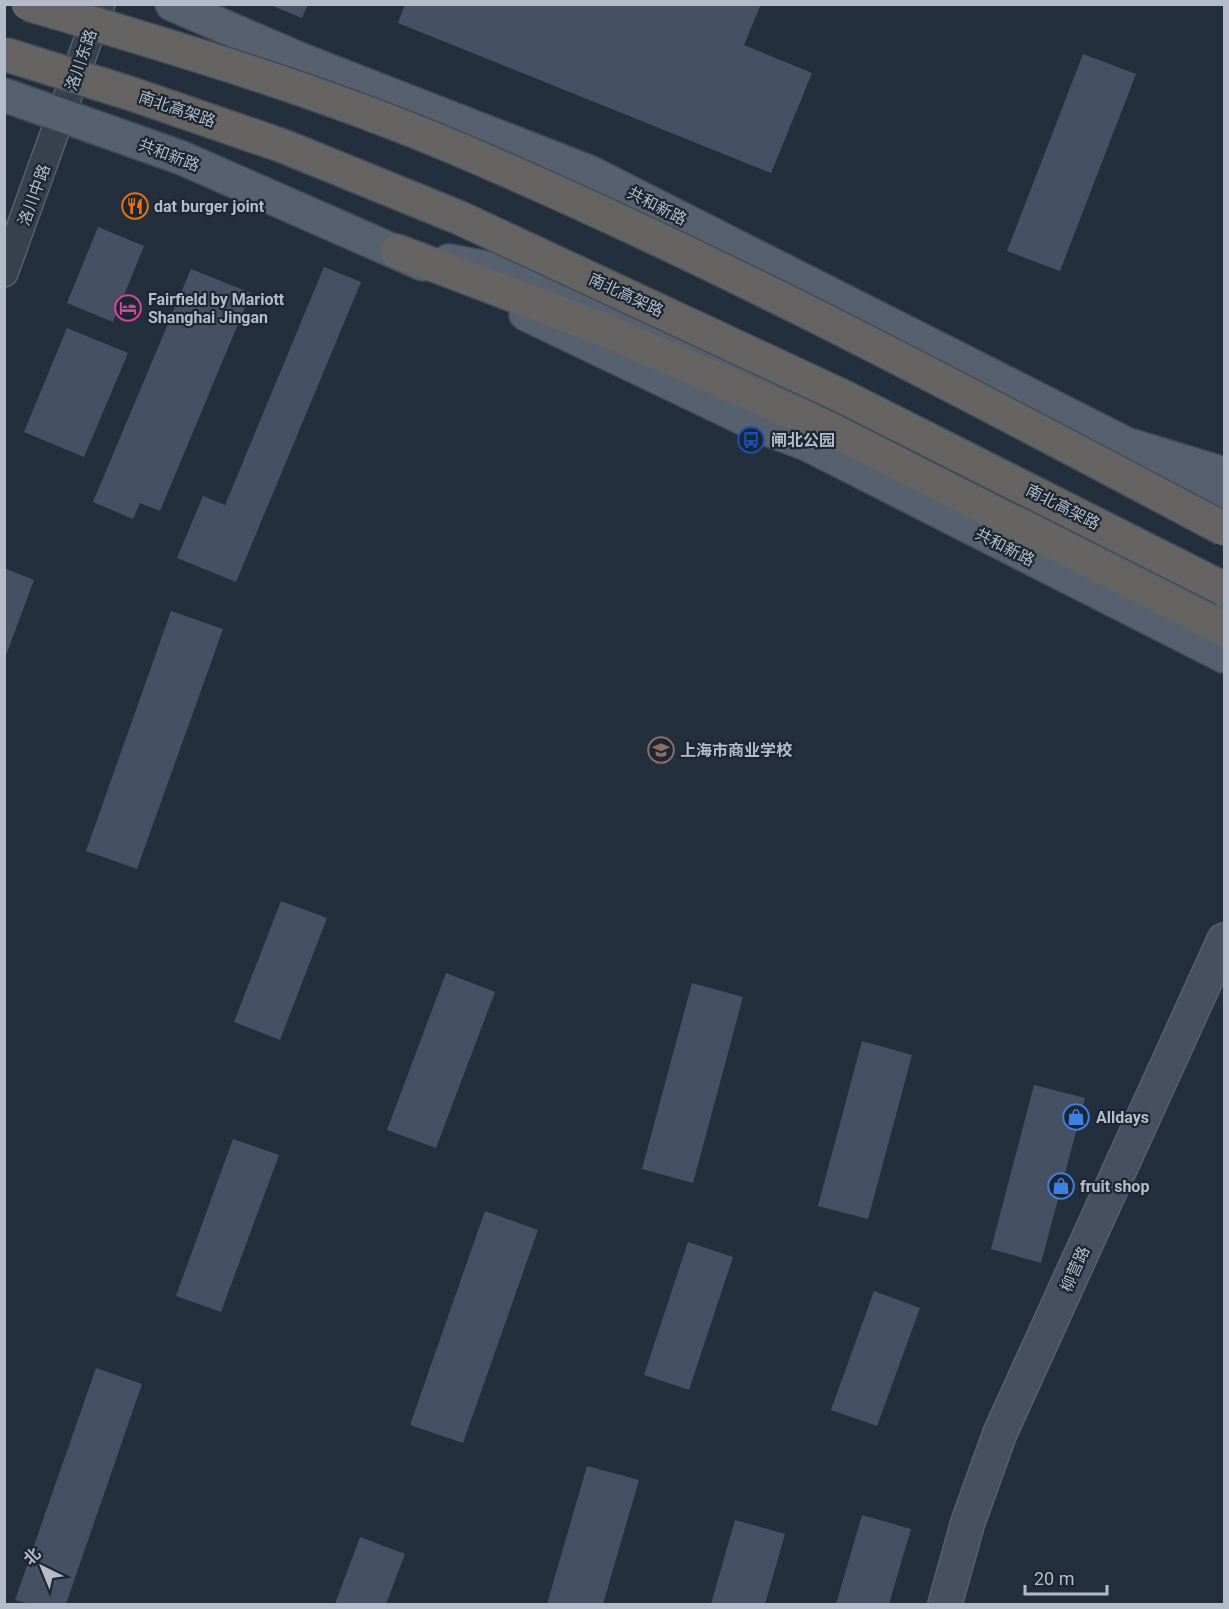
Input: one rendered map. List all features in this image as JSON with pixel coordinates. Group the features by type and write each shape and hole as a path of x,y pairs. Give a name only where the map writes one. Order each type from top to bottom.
{"highway":[{"path":"28,4 167,45 324,98 456,148 604,214 871,342 1224,529"},
{"path":"78,4 167,45"},
{"name":"南北高架路","path":"4,54 283,146 460,218 846,398 1224,589"},
{"path":"397,251 605,330 824,426 1224,629"}],"main road":[{"name":"共和新路","path":"172,4 299,59 589,172 1126,444 1224,504"},
{"name":"共和新路","path":"7,100 62,116 182,158 397,251 762,428 807,444 1065,578 1224,656"},
{"name":"共和新路","path":"397,251 533,278 718,359 1224,609"},
{"name":"共和新路","path":"1126,444 1224,474"},
{"name":"柳营路","path":"945,1605 968,1522 1000,1433 1224,940"}],"street":[{"name":"洛川东路","path":"62,116 101,4"},
{"name":"洛川中路","path":"4,273 62,116"}],"building":[{"path":"268,4 308,4 302,18"},
{"path":"405,4 761,4 744,45 812,73 771,173 398,23"},
{"path":"1083,54 1136,74 1060,271 1007,251"},
{"path":"98,227 144,246 113,322 67,303"},
{"path":"324,267 361,282 236,582 177,558 203,496 225,505"},
{"path":"191,269 251,293 160,511 140,503 133,519 93,502"},
{"path":"67,328 128,353 84,457 24,432"},
{"path":"4,568 34,580 5,658 4,658"},
{"path":"171,611 223,629 137,869 86,851"},
{"path":"281,901 327,918 280,1040 234,1022"},
{"path":"446,973 495,992 436,1148 387,1130"},
{"path":"692,983 743,997 693,1183 642,1169"},
{"path":"862,1041 912,1055 868,1219 818,1206"},
{"path":"1034,1085 1085,1098 1041,1263 991,1249"},
{"path":"233,1139 279,1155 221,1312 176,1296"},
{"path":"485,1211 538,1230 463,1443 410,1425"},
{"path":"688,1242 733,1257 689,1390 644,1375"},
{"path":"874,1291 920,1308 877,1426 831,1410"},
{"path":"96,1368 142,1384 66,1604 29,1604 15,1600"},
{"path":"587,1466 639,1480 603,1604 547,1604"},
{"path":"862,1515 911,1529 889,1604 836,1604"},
{"path":"735,1520 785,1534 765,1604 711,1604"},
{"path":"360,1537 405,1554 386,1604 335,1604"}],"place":[{"name":"dat burger joint","path":"135,206"},
{"name":"Fairfield by Mariott Shanghai Jingan","path":"128,308"},
{"name":"闸北公园","path":"751,440"},
{"name":"上海市商业学校","path":"661,750"},
{"name":"Alldays","path":"1076,1117"},
{"name":"fruit shop","path":"1061,1186"}]}
